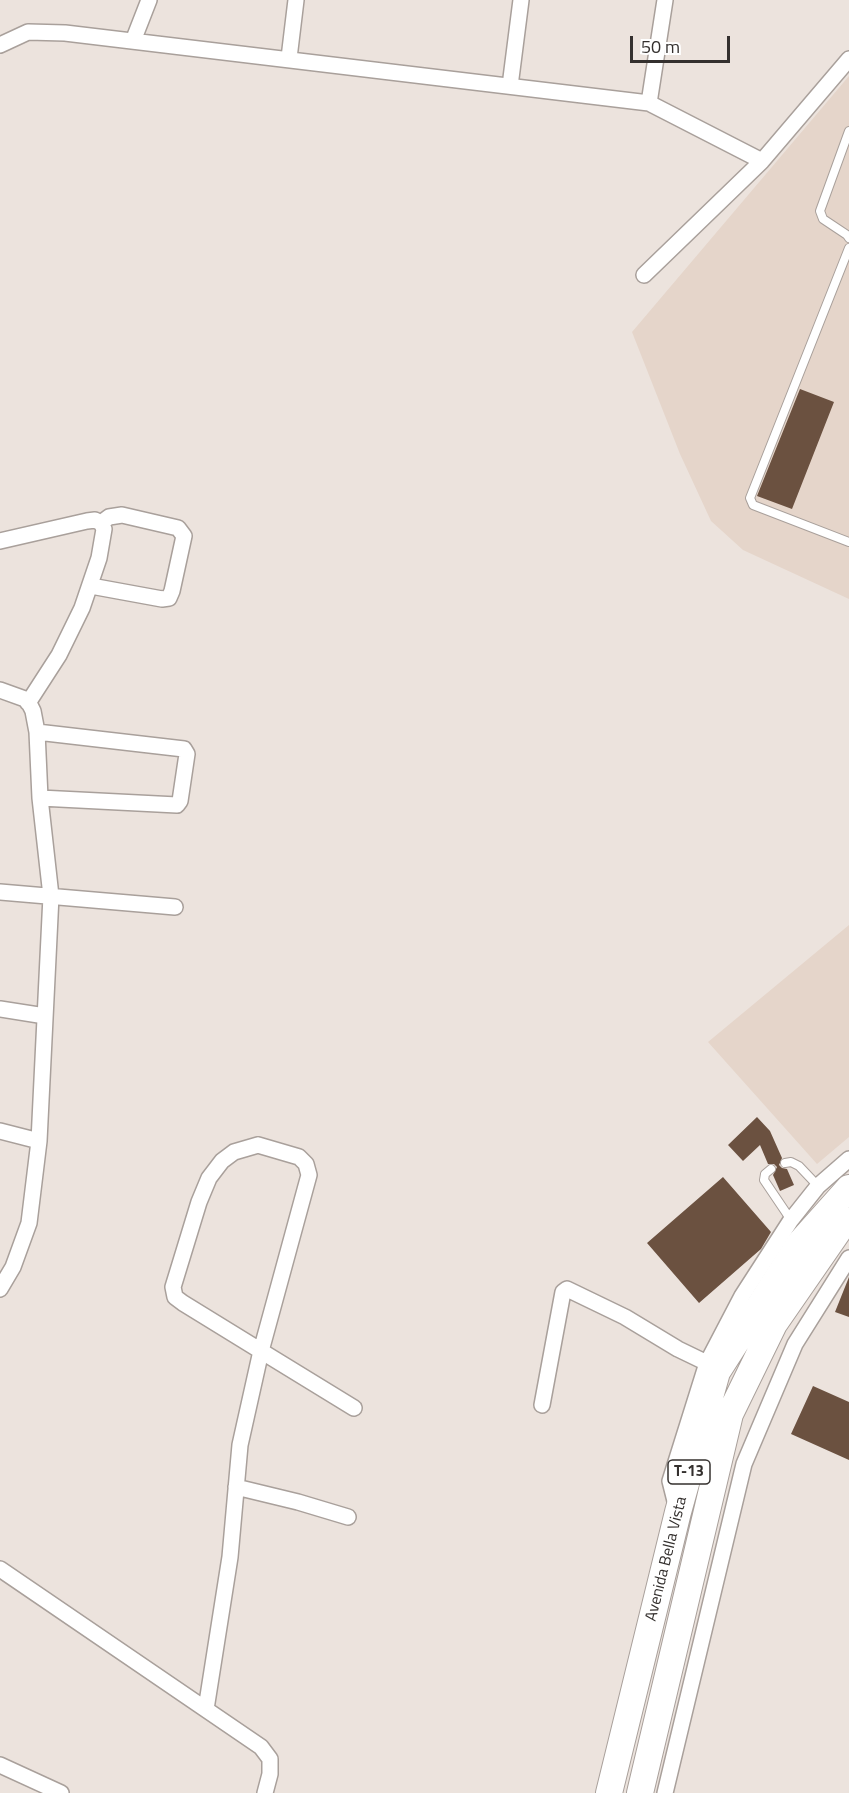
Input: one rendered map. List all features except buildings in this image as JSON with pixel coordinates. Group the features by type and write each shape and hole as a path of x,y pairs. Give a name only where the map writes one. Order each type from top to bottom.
{"highway":[{"name":"Avenida Bella Vista","path":"609,1793 678,1512 717,1372 799,1244 849,1188"},
{"name":"Avenida Bella Vista","path":"640,1793 730,1414 774,1324 839,1230 849,1221"}],"street":[{"path":"133,41 149,0"},
{"path":"290,58 296,0"},
{"path":"510,86 521,0"},
{"path":"648,103 665,0"},
{"path":"0,45 28,32 65,33 290,58 648,103 762,161"},
{"path":"644,275 762,161 849,59"},
{"path":"91,586 162,599 169,598 184,536 178,528 122,515 109,517 101,523"},
{"path":"0,541 95,520 101,523 104,530 91,586 59,655 28,703"},
{"path":"0,690 16,695 28,703 33,711 37,732 40,798 51,896 39,1141 29,1223 13,1267 0,1289"},
{"path":"37,732 184,749 187,754 180,801 177,805 40,798"},
{"path":"0,892 176,907"},
{"path":"0,1009 45,1016"},
{"path":"0,1131 39,1141"},
{"path":"206,1709 230,1557 240,1445 261,1351 309,1174 306,1164 299,1157 258,1145 234,1152 222,1161 209,1178 199,1202 173,1287 175,1297 183,1303 261,1351 354,1408"},
{"name":"T-13","path":"678,1512 670,1480 707,1363 742,1296 791,1220 818,1186 849,1159"},
{"path":"666,1793 744,1464 795,1344 849,1258"},
{"path":"542,1405 563,1293 567,1289 625,1317 684,1353 707,1363"},
{"path":"236,1487 348,1517"},
{"path":"0,1569 261,1747 270,1759 270,1774 265,1793"},
{"path":"0,1765 61,1793"}],"lane":[{"path":"849,131 820,211 823,219 849,238"},
{"path":"849,248 750,498 753,505 849,542"},
{"path":"785,1163 792,1162 799,1166 818,1186"},
{"path":"771,1169 765,1174 764,1180 791,1220"}],"shaded area":[{"path":"849,76 849,599 743,550 711,521 680,454 632,332"},
{"path":"849,925 849,1137 817,1164 708,1042"}]}
